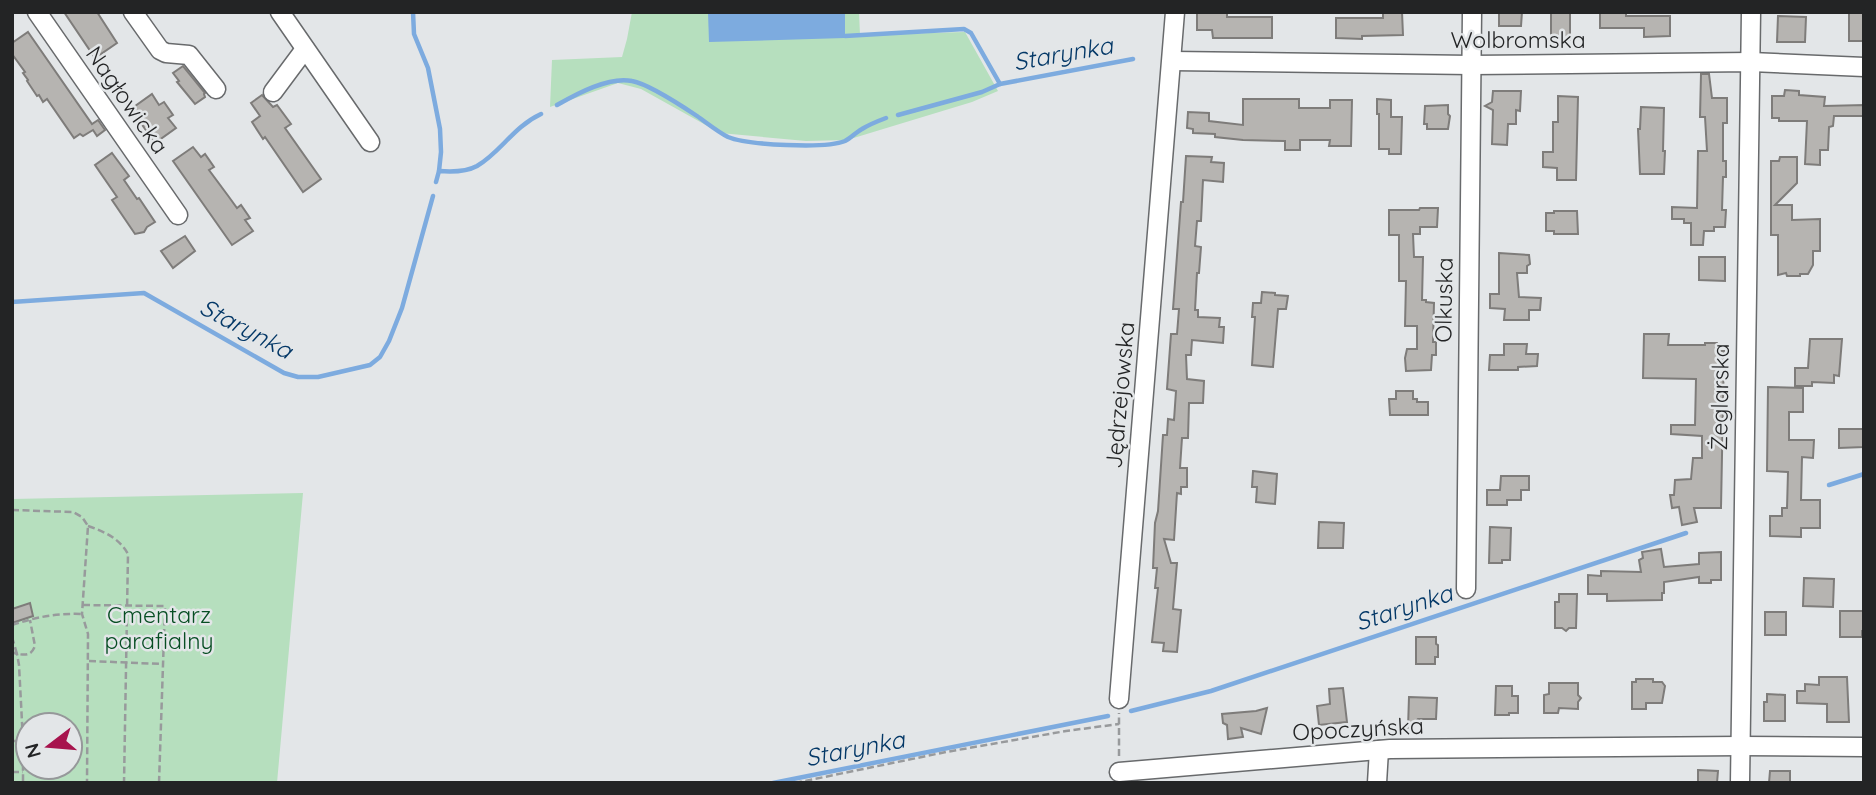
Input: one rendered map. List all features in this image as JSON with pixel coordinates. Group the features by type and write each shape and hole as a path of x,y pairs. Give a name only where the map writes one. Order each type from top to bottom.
{"street":[{"name":"Nagłowicka","path":"37,12 178,215"},
{"path":"133,12 160,50 189,55 216,89"},
{"path":"280,12 370,142"},
{"name":"Jędrzejowska","path":"1119,699 1175,12"},
{"name":"Olkuska","path":"1466,589 1472,12"},
{"name":"Żeglarska","path":"1740,783 1752,12"},
{"path":"273,92 305,49"},
{"name":"Wolbromska","path":"1172,61 1471,65 1751,62 1864,67"},
{"name":"Opoczyńska","path":"1119,772 1379,750 1864,747"},
{"path":"1377,783 1379,750"}],"path":[{"path":"12,510 73,512 82,517 88,526 110,534 123,545 128,554 124,783"},
{"path":"87,783 88,634 82,614 88,526"},
{"path":"83,605 165,606 159,783"},
{"path":"12,625 64,613 82,614"},
{"path":"12,652 27,656 33,651 35,646 30,619"},
{"path":"12,637 17,654 23,711"},
{"path":"88,661 163,664"},
{"path":"1119,699 1119,772"},
{"path":"795,783 946,752 1119,724"}],"green space":[{"path":"632,12 859,12 860,35 965,32 998,91 972,102 847,140 806,141 720,133 641,89 618,83 550,107 552,60 622,57"},
{"name":"Cmentarz parafialny","path":"303,493 277,783 12,783 12,499"}],"water":[{"path":"708,12 845,12 845,38 709,42"}],"building":[{"path":"64,12 97,12 117,43 95,58"},
{"path":"1197,12 1227,12 1227,17 1272,17 1272,38 1213,38 1212,30 1197,30"},
{"path":"1383,12 1402,12 1403,35 1362,36 1362,39 1336,38 1336,18 1383,18"},
{"path":"1499,12 1522,12 1521,26 1499,26"},
{"path":"1551,12 1570,12 1570,40 1551,40"},
{"path":"1600,12 1626,12 1626,16 1670,16 1670,36 1644,37 1644,28 1600,28"},
{"path":"1849,12 1864,12 1864,41 1849,41"},
{"path":"1778,16 1806,17 1805,42 1777,42"},
{"path":"28,32 92,124 98,120 105,130 97,136 93,130 74,138 47,99 43,102 27,81 23,73 25,72 12,54 12,43"},
{"path":"183,66 205,93 205,97 195,104 173,73"},
{"path":"1701,74 1709,74 1712,98 1727,98 1727,123 1723,123 1723,161 1726,161 1726,177 1723,177 1722,210 1726,210 1725,227 1704,231 1703,245 1691,245 1691,223 1684,223 1684,219 1672,219 1672,207 1697,208 1698,151 1707,151 1705,117 1700,117"},
{"path":"1785,90 1799,91 1799,95 1825,97 1824,106 1864,105 1864,116 1834,116 1833,126 1829,127 1828,150 1820,150 1820,165 1805,164 1807,121 1779,121 1779,118 1772,118 1772,96 1784,96"},
{"path":"1493,91 1521,91 1516,124 1508,124 1507,145 1492,144 1493,110 1485,106 1492,102"},
{"path":"152,94 159,105 164,102 173,115 168,118 176,128 155,143 131,109"},
{"path":"262,95 273,107 277,105 291,124 285,128 321,179 303,192 252,122 260,116 251,103"},
{"path":"1558,96 1578,97 1576,180 1557,180 1557,168 1543,167 1543,152 1553,152 1553,122 1558,122"},
{"path":"1243,99 1299,99 1299,108 1330,108 1330,100 1352,100 1351,146 1329,146 1330,140 1300,140 1300,150 1285,150 1285,141 1215,137 1215,134 1193,133 1193,129 1187,128 1188,112 1209,113 1209,121 1243,125"},
{"path":"1377,99 1391,100 1391,117 1402,117 1401,154 1389,154 1389,149 1379,149"},
{"path":"1448,105 1448,129 1427,129 1427,124 1424,124 1425,106"},
{"path":"1641,107 1664,108 1664,174 1640,174 1638,129"},
{"path":"193,147 201,157 205,154 214,167 209,170 237,208 241,205 250,218 245,220 253,231 232,245 173,161"},
{"path":"112,153 129,176 124,180 155,222 144,232 135,234 112,200 117,197 95,165"},
{"path":"1186,156 1212,157 1211,162 1224,163 1223,182 1203,180 1201,221 1197,221 1195,246 1201,247 1195,310 1198,310 1198,317 1220,318 1219,327 1224,327 1223,343 1192,340 1191,355 1186,355 1187,379 1204,381 1203,403 1189,403 1188,438 1182,438 1180,468 1187,468 1187,487 1181,487 1181,494 1177,493 1174,540 1164,539 1171,563 1177,563 1173,609 1181,610 1177,652 1163,651 1164,643 1152,642 1158,588 1155,588 1157,568 1153,568 1163,435 1167,435 1168,419 1174,420 1176,391 1167,389 1171,334 1177,334 1179,309 1173,309"},
{"path":"1780,157 1797,157 1797,183 1775,205 1792,205 1792,220 1820,219 1820,251 1813,251 1813,265 1808,274 1800,276 1787,276 1786,273 1778,275 1778,235 1771,235 1771,161 1779,161"},
{"path":"1438,208 1437,227 1420,227 1420,234 1413,234 1414,257 1423,257 1422,300 1434,303 1433,342 1436,342 1436,355 1432,355 1431,370 1406,371 1407,349 1417,349 1417,326 1405,326 1406,281 1399,281 1399,235 1389,235 1389,210"},
{"path":"1577,211 1578,234 1554,234 1554,231 1546,231 1546,213"},
{"path":"185,236 195,251 173,268 161,251"},
{"path":"1499,253 1529,255 1527,273 1517,273 1519,297 1541,298 1540,310 1529,310 1529,320 1504,320 1505,309 1490,308 1490,294 1499,294"},
{"path":"1699,257 1725,257 1725,281 1699,280"},
{"path":"1262,292 1288,296 1286,309 1278,309 1273,367 1252,365 1255,317 1252,317 1253,303 1261,303"},
{"path":"1644,334 1669,334 1668,345 1717,343 1717,351 1724,351 1721,508 1694,508 1697,522 1682,525 1679,507 1672,508 1670,495 1674,495 1675,480 1691,479 1693,458 1702,458 1702,436 1671,434 1671,425 1695,425 1696,379 1643,378"},
{"path":"1810,339 1842,339 1839,376 1834,375 1834,383 1812,382 1812,386 1795,386 1795,368 1808,368"},
{"path":"1504,344 1527,344 1526,354 1538,354 1537,366 1518,367 1518,370 1489,370 1490,355 1504,355"},
{"path":"1768,387 1803,388 1803,412 1789,412 1789,440 1814,440 1813,458 1802,457 1801,500 1820,500 1820,528 1801,528 1801,537 1770,536 1770,516 1782,516 1782,508 1787,508 1788,472 1767,471"},
{"path":"1396,391 1413,391 1413,399 1417,399 1417,402 1428,402 1428,415 1390,415 1389,399 1396,399"},
{"path":"1839,429 1864,429 1864,447 1839,448"},
{"path":"1253,471 1277,474 1275,504 1256,502 1257,487 1252,487"},
{"path":"1501,476 1529,476 1529,490 1521,490 1521,500 1507,500 1507,505 1487,505 1487,490 1500,490"},
{"path":"1319,522 1344,523 1343,548 1318,548"},
{"path":"1490,527 1511,528 1510,560 1489,563"},
{"path":"1661,549 1664,567 1699,564 1699,553 1721,552 1721,580 1699,583 1699,577 1664,582 1662,600 1607,601 1607,594 1588,594 1588,575 1601,576 1601,571 1641,572 1639,560 1643,558 1642,552"},
{"path":"1804,578 1834,579 1833,607 1803,606"},
{"path":"1559,594 1577,594 1576,628 1566,631 1555,628 1555,602 1559,602"},
{"path":"30,603 33,616 12,623 12,609"},
{"path":"1840,611 1864,611 1862,637 1840,637"},
{"path":"1765,612 1786,612 1786,635 1765,635"},
{"path":"1416,637 1436,637 1438,657 1435,657 1435,664 1416,664"},
{"path":"1819,677 1847,677 1849,722 1827,722 1827,704 1797,703 1797,691 1805,691 1805,684 1819,685"},
{"path":"1636,679 1662,682 1665,686 1662,703 1646,703 1646,709 1632,709 1632,682 1636,682"},
{"path":"1549,683 1578,683 1578,695 1581,698 1578,709 1559,708 1558,713 1544,713 1544,695 1549,694"},
{"path":"1496,686 1512,686 1512,696 1518,696 1518,713 1495,715"},
{"path":"1343,688 1347,722 1319,725 1317,706 1330,704 1329,689"},
{"path":"1767,694 1785,695 1785,721 1764,721"},
{"path":"1409,697 1437,698 1436,719 1418,719 1408,728"},
{"path":"1267,708 1261,734 1241,728 1243,737 1228,739 1227,725 1223,723 1222,714"},
{"path":"1698,770 1718,771 1717,783 1698,783"},
{"path":"1770,771 1790,771 1790,783 1769,783"}],"waterway":[{"name":"Starynka","path":"413,12 414,34 428,68 440,129 439,171"},
{"name":"Starynka","path":"845,36 964,29 971,33 1000,84"},
{"name":"Starynka","path":"898,115 982,92 1000,84 1133,59"},
{"name":"Starynka","path":"557,105 603,83 632,81 665,96 728,137 786,145 821,145 845,141 865,127 886,118"},
{"name":"Starynka","path":"436,182 439,171 463,170 477,166 531,119 541,114"},
{"name":"Starynka","path":"12,302 144,293 284,373 298,377 318,377 370,365 380,357 389,341 402,308 433,196"},
{"name":"Starynka","path":"1829,485 1864,474"},
{"name":"Starynka","path":"1131,711 1211,691 1686,533"},
{"name":"Starynka","path":"773,783 1108,716"}]}
